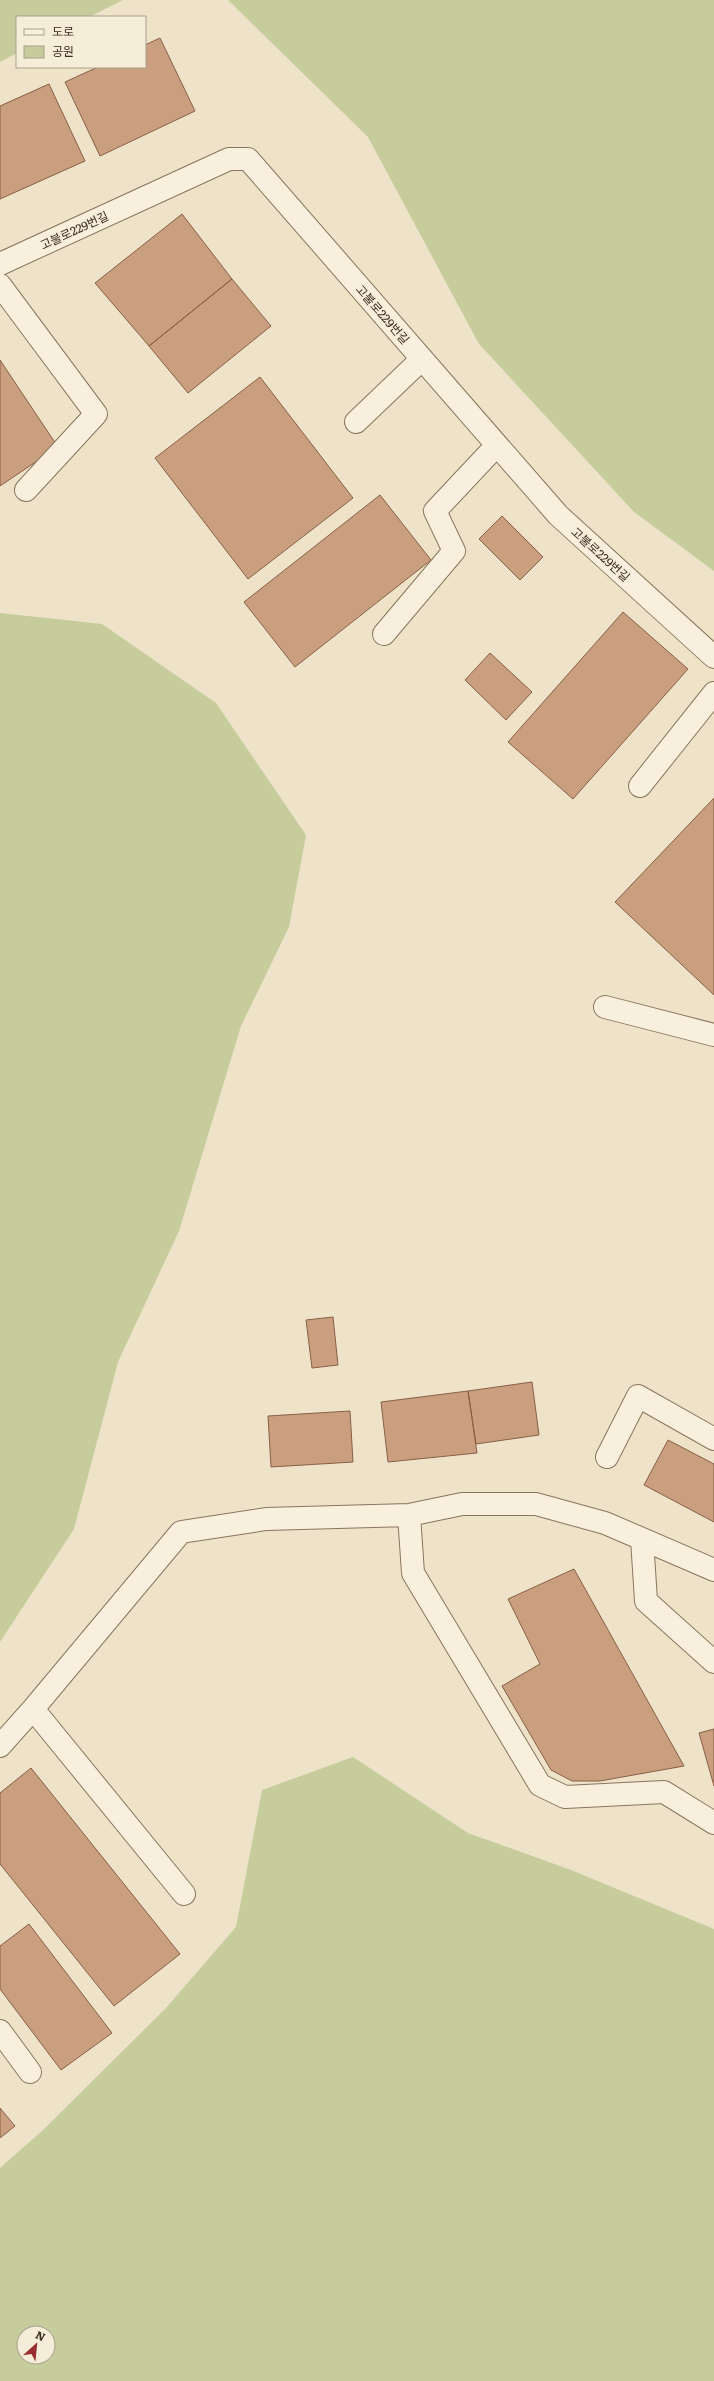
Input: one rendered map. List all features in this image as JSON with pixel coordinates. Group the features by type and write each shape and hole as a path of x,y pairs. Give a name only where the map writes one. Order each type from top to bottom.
{"street":[{"name":"고불로229번길","path":"0,264 229,159 248,159 558,515 714,657"},
{"path":"0,285 96,414 26,490"},
{"path":"356,422 422,359"},
{"path":"384,634 454,551 435,511 497,445"},
{"path":"640,786 714,693"},
{"path":"605,1008 714,1035"},
{"path":"607,1457 638,1396 714,1439"},
{"path":"0,1746 33,1709 181,1532 266,1519 409,1515 462,1504 536,1504 605,1523 714,1570"},
{"path":"409,1515 413,1573 540,1785 565,1797 664,1792 714,1823"},
{"path":"642,1539 646,1601 714,1662"},
{"path":"33,1709 184,1894"},
{"path":"0,2031 30,2072"}],"green space":[{"path":"0,0 123,0 91,16 16,16 16,54 0,62"},
{"path":"228,0 714,0 714,571 634,512 479,344 368,137"},
{"path":"0,613 102,624 216,703 306,835 289,927 241,1026 179,1231 118,1362 74,1529 0,1642"},
{"path":"353,1757 468,1833 571,1870 714,1929 714,2381 0,2381 0,2168 43,2130 165,2009 236,1927 262,1790"}],"building":[{"path":"160,38 195,111 100,156 65,82 96,68 146,68 146,45"},
{"path":"49,84 85,161 0,199 0,106"},
{"path":"182,214 232,279 149,346 95,283"},
{"path":"232,279 271,326 188,393 149,346"},
{"path":"0,360 58,447 0,486"},
{"path":"260,377 353,498 248,579 155,458"},
{"path":"380,495 431,560 295,667 244,602"},
{"path":"502,516 543,557 520,580 479,539"},
{"path":"623,612 688,669 573,799 508,742"},
{"path":"490,653 532,692 506,720 465,680"},
{"path":"714,798 714,995 615,902"},
{"path":"333,1317 338,1365 312,1368 306,1320"},
{"path":"532,1382 539,1435 476,1444 468,1391"},
{"path":"468,1391 477,1453 388,1462 381,1402"},
{"path":"350,1411 353,1462 271,1467 268,1416"},
{"path":"668,1440 714,1464 714,1522 644,1485"},
{"path":"574,1569 684,1766 600,1781 572,1781 551,1770 502,1686 540,1664 508,1599"},
{"path":"714,1729 714,1786 699,1733"},
{"path":"31,1768 180,1954 114,2006 0,1864 0,1793"},
{"path":"29,1924 112,2033 61,2070 0,1989 0,1946"},
{"path":"0,2108 15,2126 0,2138"}]}
